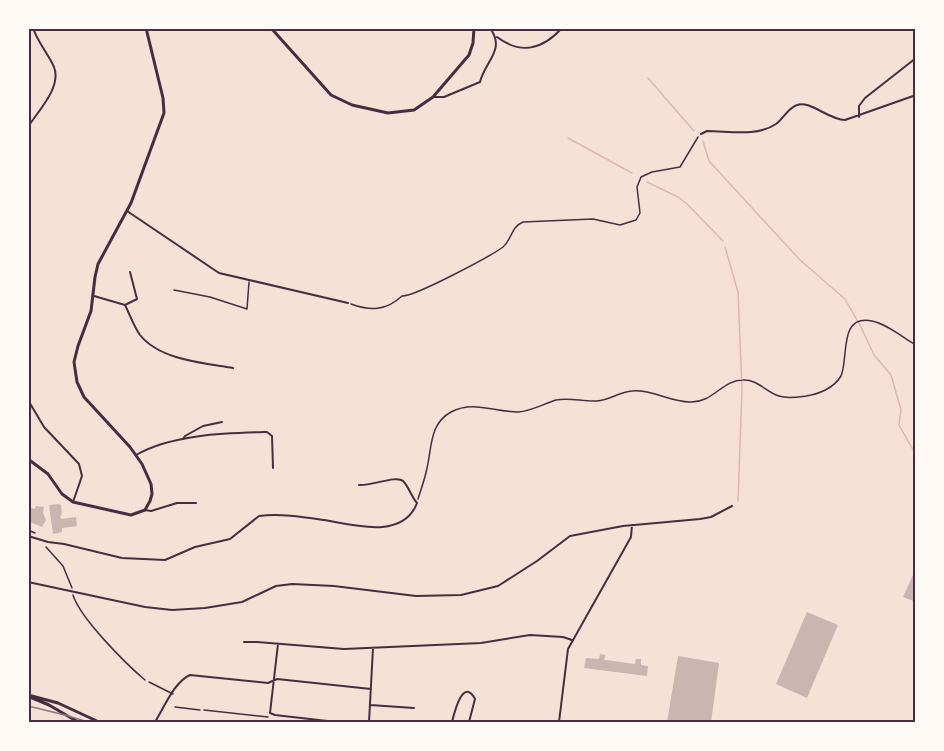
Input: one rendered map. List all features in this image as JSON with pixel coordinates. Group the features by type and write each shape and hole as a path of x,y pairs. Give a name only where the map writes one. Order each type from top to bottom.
{"street":[{"path":"28,127 50,94 56,76 53,65 33,28"},
{"path":"145,510 150,501 152,489 147,474 136,455 84,397 75,374 76,352 90,317 98,264 127,211 164,113 163,98 146,28"},
{"path":"274,30 323,87 339,100 377,111 397,112 419,107 433,97 469,54 473,43 474,28"},
{"path":"490,28 496,37 508,44 529,49 552,38 562,28"},
{"path":"433,97 444,97 480,82 495,51 496,37"},
{"path":"859,117 859,106 865,98 915,58"},
{"path":"701,134 707,131 751,132 767,128 778,123 797,105 806,105 839,120 859,117 915,95"},
{"path":"127,211 214,270 225,275 348,303"},
{"path":"94,296 125,305 137,299 130,272"},
{"path":"125,305 139,333 156,348 193,361 233,368"},
{"path":"28,400 44,427 80,464 82,476 73,502"},
{"path":"183,439 203,426 222,422"},
{"path":"136,455 150,448 183,439 216,434 267,432 272,436 273,468"},
{"path":"28,459 48,474 63,494 73,502 125,515 145,510 151,511 177,503 196,503"},
{"path":"28,536 48,543 64,544 122,558 165,560 195,547 230,539 259,516 313,519 376,527 400,522 409,515 417,503 405,482 399,478 371,485 359,484"},
{"path":"28,582 145,607 172,610 242,602 276,586 292,584 334,586 416,596 461,595 498,586 570,536 632,525 711,517 732,506"},
{"path":"559,723 568,649 631,537 632,525"},
{"path":"243,642 323,648 373,648 481,643 530,635 572,640"},
{"path":"278,644 269,715 336,723"},
{"path":"369,723 373,648"},
{"path":"155,723 184,678 190,675 268,683 277,679 371,690"},
{"path":"452,723 460,697 468,692 475,699 469,723"},
{"path":"28,696 49,700 99,723"},
{"path":"28,696 49,705 78,723"},
{"path":"370,705 414,708"},
{"path":"68,716 72,709"}],"lane":[{"path":"174,290 210,297 247,309 249,281"},
{"path":"149,682 173,694"},
{"path":"175,707 200,710"}],"path":[{"path":"348,303 372,310 378,309 397,301 402,296 407,297 432,286 504,246 515,226 523,222 586,219 620,225 632,222 640,213 637,187 641,177 652,172 680,167 701,134"},
{"path":"417,503 427,469 433,433 449,413 472,406 513,412 529,411 558,400 595,402 622,393 638,391 691,402 708,399 737,380 749,380 772,393 785,397 807,396 828,389 837,382 843,370 849,330 856,323 866,321 879,323 915,345"},
{"path":"28,530 36,534"},
{"path":"45,547 66,571 74,599 91,623 139,675 149,682"},
{"path":"200,710 269,715"}],"building":[{"path":"49,505 61,505 61,519 76,517 77,526 62,528 62,532 53,534"},
{"path":"36,506 44,507 43,513 46,520 42,527 28,521 28,507 35,509"},
{"path":"916,568 916,602 903,597"},
{"path":"807,612 838,625 807,698 776,684"},
{"path":"600,654 605,655 604,660 635,664 636,659 641,659 641,665 648,666 647,676 584,668 586,658 599,659"},
{"path":"678,656 719,663 711,722 667,722"}],"waterway":[{"path":"648,78 694,131"},
{"path":"568,138 632,173"},
{"path":"703,141 709,161 800,260 845,299 874,355 891,375 901,410 899,425 916,455"},
{"path":"647,182 678,197 723,241"},
{"path":"725,247 738,292 742,389 738,501"}],"tram line":[{"path":"28,706 88,722"}]}
